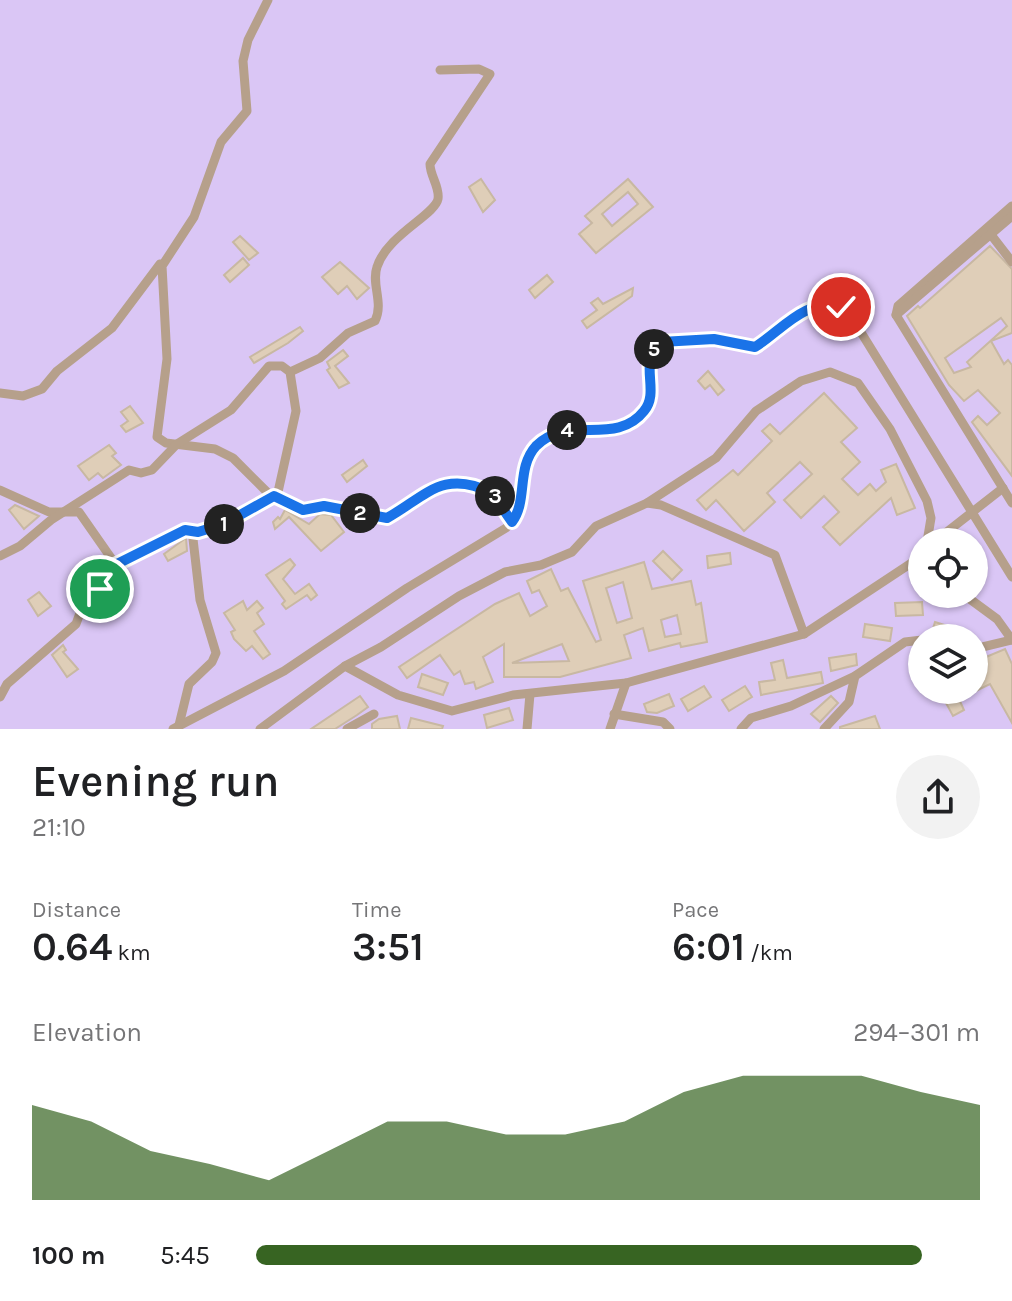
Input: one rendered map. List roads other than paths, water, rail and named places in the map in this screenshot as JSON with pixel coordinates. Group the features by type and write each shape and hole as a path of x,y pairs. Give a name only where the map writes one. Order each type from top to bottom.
{"street":[{"path":"0,393 23,396 42,389 57,371 112,328 194,217 221,142 247,111 243,61 252,32 268,0"},
{"path":"290,372 320,358 348,333 375,321 379,291 375,273 383,253 402,231 436,205 439,196 430,164 490,74 479,69 440,70"},
{"path":"1012,206 898,306 896,315 1012,503"},
{"path":"896,315 1012,216"},
{"path":"992,236 1012,262"},
{"path":"169,252 161,273 166,294 167,359 156,433 159,441 196,444 233,458 274,496 303,510 324,506 387,518 435,485 449,484 492,493 512,522"},
{"path":"176,727 284,671 512,522 517,515 521,476 535,447 546,438 568,430 623,428 641,416 650,398 649,360 661,342 714,339 755,347 790,319 817,307 841,307 854,321 1012,577"},
{"path":"0,556 33,537 64,511 129,470 141,473 152,470 177,444 231,410 269,366 282,366 290,372 296,411 280,487 274,496 241,516 198,532 185,530 116,565 108,571 100,589 84,602 76,624 3,684 0,697"},
{"path":"260,729 345,666 480,585 505,572 541,565 572,552 596,526 647,503 716,458 756,411 801,381 830,372 858,383 890,429 927,501 931,518 929,528"},
{"path":"952,528 1003,488"},
{"path":"0,490 49,512 74,510 83,515 116,565"},
{"path":"647,503 661,505 775,555 804,634"},
{"path":"176,727 189,684 212,662 216,653 200,600 193,550 198,532"},
{"path":"345,666 398,695 452,711 530,694 626,683 804,634 908,567"},
{"path":"982,608 997,619 1012,640 988,646"},
{"path":"741,729 751,718 791,706 855,676 887,651 908,642"},
{"path":"824,729 849,702 855,676"},
{"path":"610,729 626,683"},
{"path":"527,729 530,694"},
{"path":"347,729 374,714"},
{"path":"614,714 663,722 670,729"}]}
